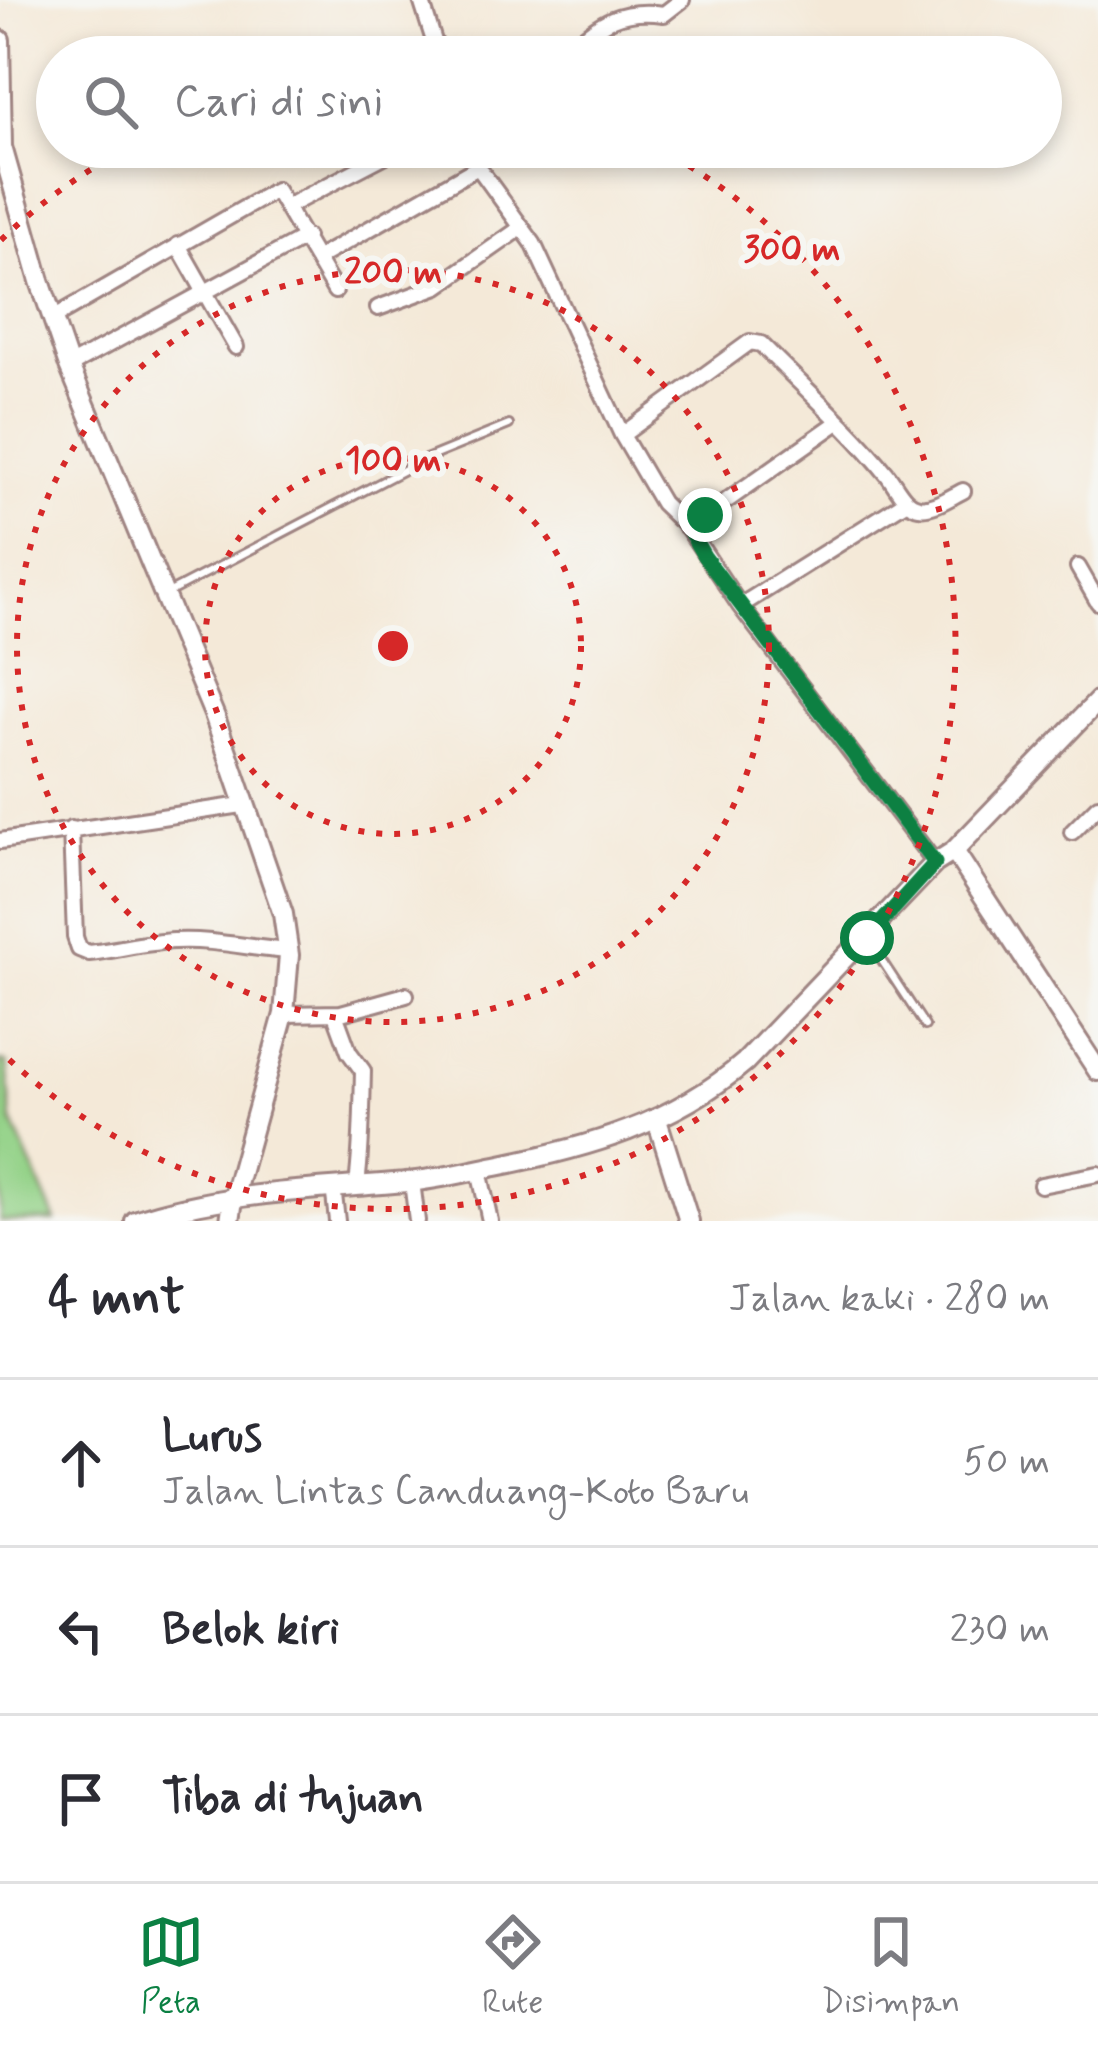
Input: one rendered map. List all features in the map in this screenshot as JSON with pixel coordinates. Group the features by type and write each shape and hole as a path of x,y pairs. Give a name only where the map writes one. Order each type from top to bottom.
{"street":[{"path":"421,0 432,36"},
{"path":"588,36 614,16 664,14 682,0"},
{"path":"0,40 1,147 53,318 215,717 283,914 288,951 284,1014 232,1199 230,1221"},
{"path":"288,206 361,168"},
{"path":"319,258 476,168"},
{"path":"479,168 533,243 622,435 662,503 688,528 740,606 935,863"},
{"path":"53,318 276,190 335,291"},
{"path":"378,308 438,286 521,228"},
{"path":"69,366 306,237"},
{"path":"178,245 236,346"},
{"path":"622,435 750,342 761,344 837,423 854,434 907,501 931,506 964,490"},
{"path":"688,528 837,423"},
{"path":"740,606 907,501"},
{"path":"1078,567 1098,602"},
{"path":"135,1221 232,1199 412,1182 479,1170 559,1154 657,1120 715,1088 745,1062 1098,701"},
{"path":"0,841 242,805"},
{"path":"1072,832 1098,806"},
{"path":"71,830 79,950 231,941 288,951"},
{"path":"954,851 1098,1071"},
{"path":"284,1014 335,1013 406,994"},
{"path":"335,1013 349,1052 363,1071 357,1185"},
{"path":"657,1120 688,1221"},
{"path":"479,1170 490,1221"},
{"path":"1041,1185 1098,1174"},
{"path":"412,1182 416,1221"},
{"path":"333,1186 337,1221"}],"lane":[{"path":"165,595 423,460 508,425"},
{"path":"867,938 925,1027"}],"green space":[{"path":"0,1061 7,1063 12,1121 56,1221 0,1221"}],"route":[{"path":"705,515 688,528 704,556 935,863 867,938"}]}
